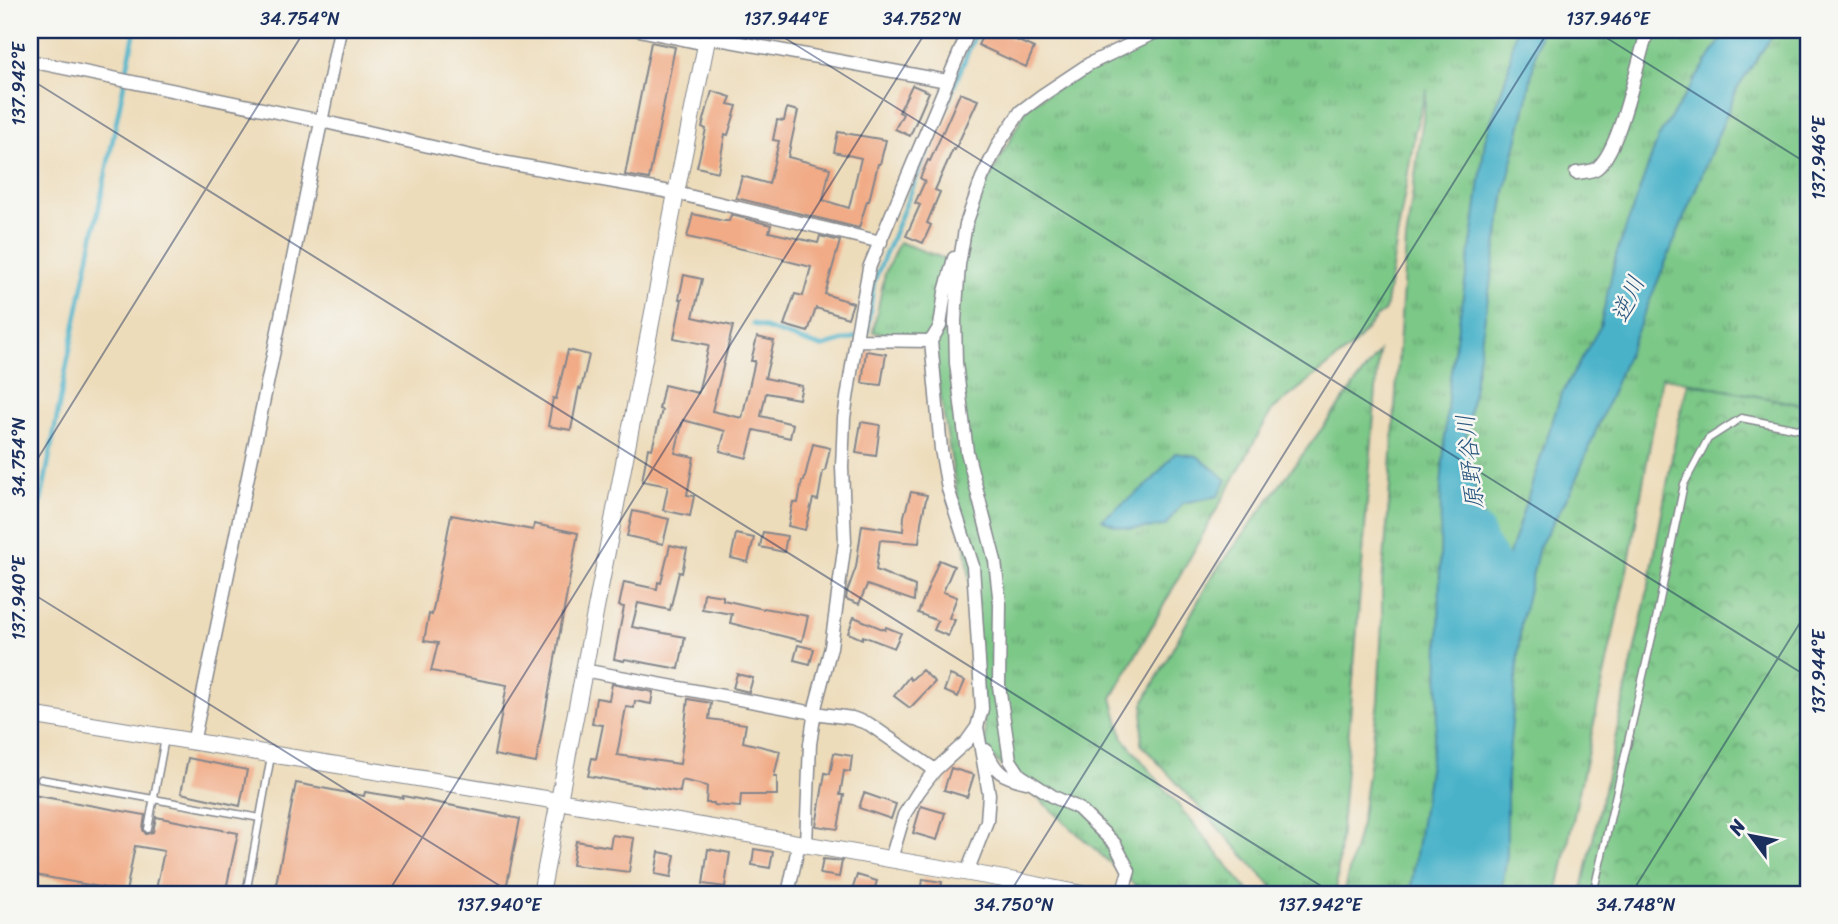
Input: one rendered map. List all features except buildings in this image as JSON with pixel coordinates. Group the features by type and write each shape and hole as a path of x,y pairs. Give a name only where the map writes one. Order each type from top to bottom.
{"street":[{"path":"193,743 340,30"},
{"path":"639,30 708,37 947,81"},
{"path":"788,894 803,843 814,713 831,646 845,542 842,467 844,418 869,268 969,30"},
{"path":"891,859 904,816 919,791 935,770 967,741 977,727 982,709 973,566 948,489 941,449 931,341 940,326 951,265 982,178 999,143 1021,111 1089,64 1160,30"},
{"path":"1576,173 1595,170 1604,161 1615,139 1648,30"},
{"path":"541,894 708,37"},
{"path":"30,61 321,121 480,158 676,193 881,242"},
{"path":"966,224 959,265 955,321 956,363 967,452 995,561 1000,604 999,686 1010,760 1020,775 1054,797 1078,808 1115,844 1129,871 1122,894"},
{"path":"856,340 931,341"},
{"path":"583,670 852,718 869,724 935,770"},
{"path":"30,716 803,843 967,872 1020,888 1082,894"},
{"path":"977,727 994,767 1007,778 1035,785"},
{"path":"967,872 987,821 989,793 977,727"}],"lane":[{"path":"1593,894 1656,624 1684,484 1708,439 1741,418 1808,431"},
{"path":"148,829 165,738"},
{"path":"246,894 271,756"},
{"path":"41,779 260,818"}],"green space":[{"path":"1159,30 1808,30 1808,406 1662,377 1630,556 1557,894 1343,894 1361,823 1378,702 1382,582 1406,241 1427,89 1415,131 1385,310 1353,346 1272,410 1112,698 1123,738 1251,894 1167,894 1138,888 987,752 965,539 931,341 873,332 885,273 899,242 948,260 945,291 966,224 1028,105"},
{"path":"1379,352 1336,894 1279,894 1141,744 1144,702 1210,579"},
{"path":"1688,383 1808,406 1808,894 1581,894 1649,585"}],"water":[{"name":"逆川","path":"1515,30 1540,30 1505,192 1464,448 1501,579 1561,395 1600,327 1616,255 1659,136 1727,30 1776,30 1737,89 1572,489 1539,547 1521,623 1507,776 1507,855 1501,894 1410,894 1438,711 1441,488 1449,384 1485,140 1508,71"},
{"path":"1175,453 1197,456 1227,480 1218,496 1183,503 1165,526 1125,528 1102,519 1150,483"}],"waterway":[{"path":"30,553 135,30"},
{"path":"864,335 867,334 874,282 977,30"},
{"path":"753,324 821,347 856,337"},
{"name":"原野谷川","path":"1479,530 1482,541 1501,570 1500,616"}]}
